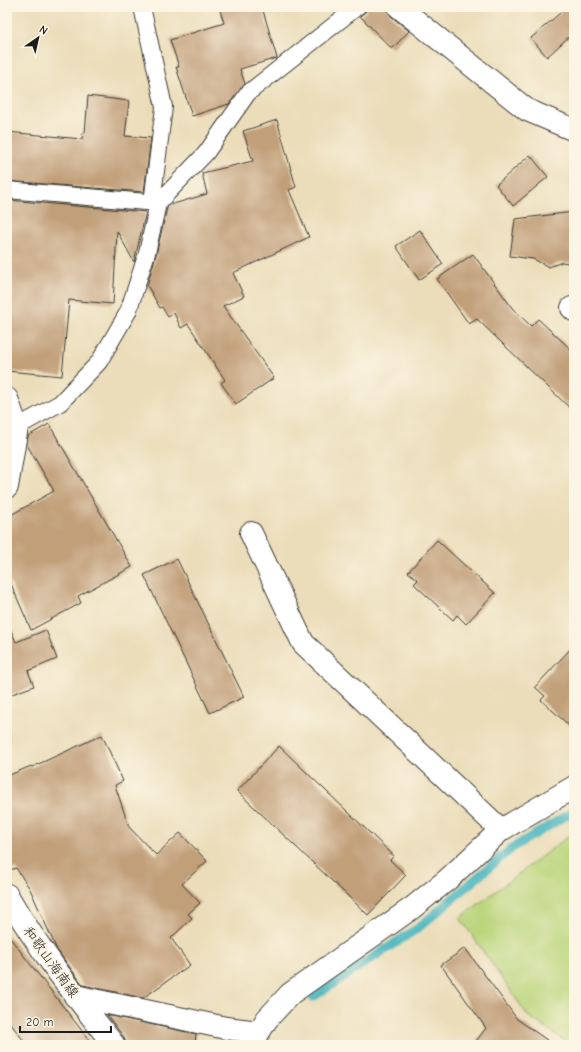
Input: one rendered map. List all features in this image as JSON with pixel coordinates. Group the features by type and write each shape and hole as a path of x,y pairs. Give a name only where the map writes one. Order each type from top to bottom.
{"street":[{"path":"399,7 527,110 574,130"},
{"path":"7,400 17,427 7,487"},
{"path":"251,533 304,643 501,830"},
{"path":"76,996 226,1028 255,1039 267,1019 290,994 412,908 447,880 501,830 574,787"},
{"name":"和歌山海南線","path":"7,895 27,929 114,1045"}],"lane":[{"path":"142,7 164,107 153,195 158,203"},
{"path":"17,427 60,403 99,362 128,312 148,253 158,203 206,153 248,92 358,7"},
{"path":"7,190 158,203"}],"green space":[{"path":"574,832 574,1045 571,1045 528,1016 460,918"}],"building":[{"path":"219,7 262,7 277,58 240,69 245,84 229,104 192,116 176,67 179,67 170,40 224,23"},
{"path":"366,7 387,7 391,16 409,31 392,49 360,16 366,11"},
{"path":"567,7 574,7 574,32 547,57 531,38"},
{"path":"88,96 129,101 125,136 151,138 144,192 7,181 7,132 82,139 83,132 85,133"},
{"path":"277,120 296,187 289,190 309,237 233,273 244,296 223,306 274,378 236,404 221,383 225,380 188,324 181,328 174,313 168,317 162,307 160,308 147,285 167,208 170,205 207,194 202,173 253,161 243,131"},
{"path":"530,155 548,177 513,206 496,185"},
{"path":"7,200 146,212 134,262 117,231 113,304 69,300 62,376 7,371"},
{"path":"574,212 574,264 562,262 549,267 533,259 510,256 515,219"},
{"path":"420,230 443,264 419,280 396,246"},
{"path":"473,254 513,309 531,326 538,319 574,352 574,412 477,319 469,324 437,279"},
{"path":"49,424 132,567 78,596 81,603 31,630 7,575 7,517 54,491 27,445 28,436"},
{"path":"437,540 495,593 466,624 457,615 453,620 414,584 418,580 408,572"},
{"path":"177,559 244,697 210,713 144,575"},
{"path":"7,621 16,642 46,630 57,659 28,671 34,686 7,696"},
{"path":"574,645 574,730 541,700 545,696 535,687"},
{"path":"102,735 123,781 115,785 129,827 156,855 180,833 207,861 182,884 200,903 188,914 192,918 171,938 190,965 143,998 83,985 57,950 30,889 16,868 7,871 7,776 31,766 32,767"},
{"path":"279,746 394,856 390,860 406,875 368,915 237,791"},
{"path":"7,934 93,1045 27,1045 7,1019"},
{"path":"465,948 517,1019 554,1045 473,1045 486,1028 441,965"},
{"path":"107,1015 196,1034 195,1045 126,1045 124,1037"}],"waterway":[{"path":"313,997 418,928 512,848 574,811"}]}
